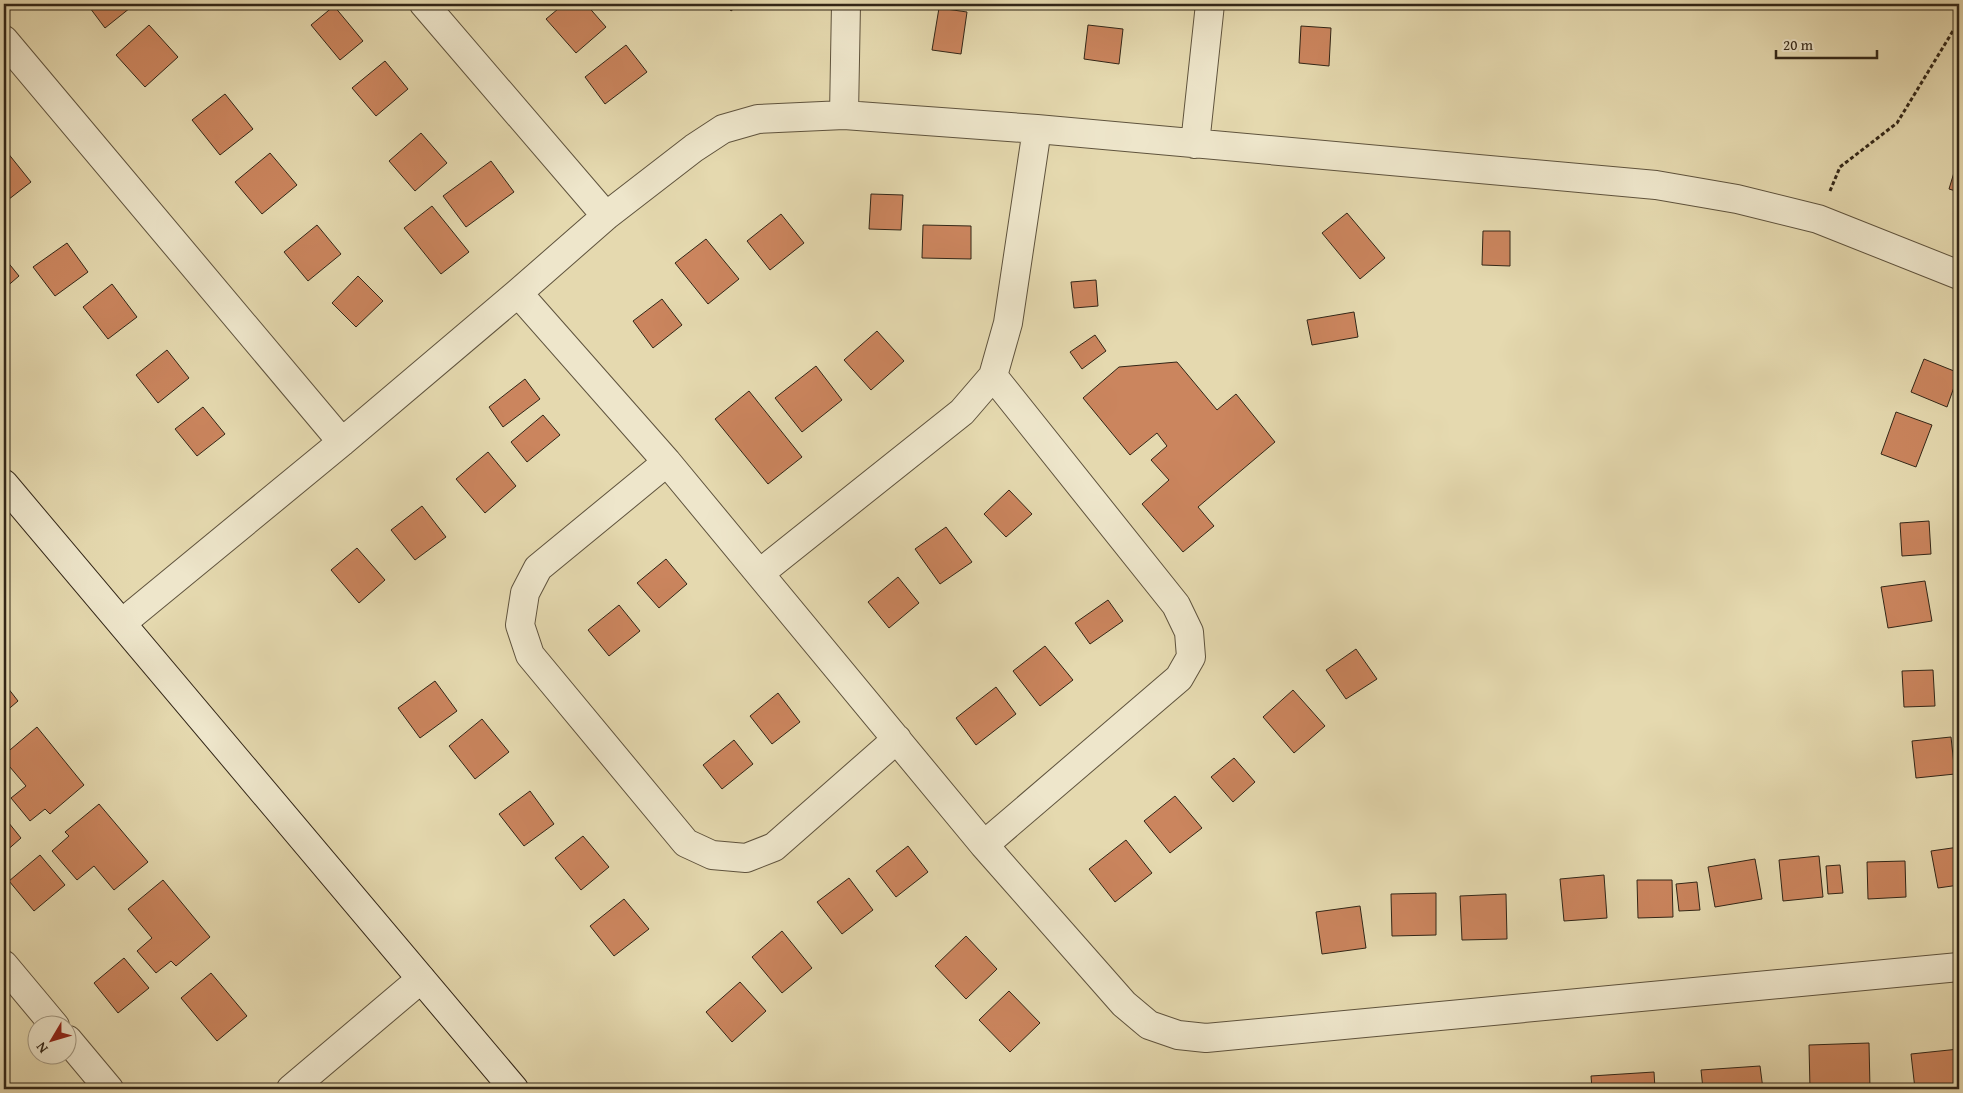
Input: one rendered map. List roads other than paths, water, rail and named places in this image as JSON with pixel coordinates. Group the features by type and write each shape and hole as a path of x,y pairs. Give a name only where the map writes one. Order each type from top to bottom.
{"street":[{"path":"424,4 606,216"},
{"path":"844,115 846,4"},
{"path":"1195,144 1210,4"},
{"path":"4,40 342,442"},
{"path":"122,623 342,442 606,216 694,148 723,129 758,119 844,115 1037,129 1656,185 1737,199 1818,219 1959,275"},
{"path":"760,573 962,412 993,376 1008,323 1037,129"},
{"path":"518,293 667,462 984,845 1124,1004 1149,1025 1178,1035 1206,1038 1959,967"},
{"path":"984,845 1180,678 1191,657 1189,632 1176,604 993,376"},
{"path":"667,462 538,568 525,593 520,625 530,655 686,843 712,855 746,858 774,847 898,739"},
{"path":"4,484 514,1089"},
{"path":"4,965 47,1016"},
{"path":"291,1089 421,979"},
{"path":"78,1052 109,1089"}]}
